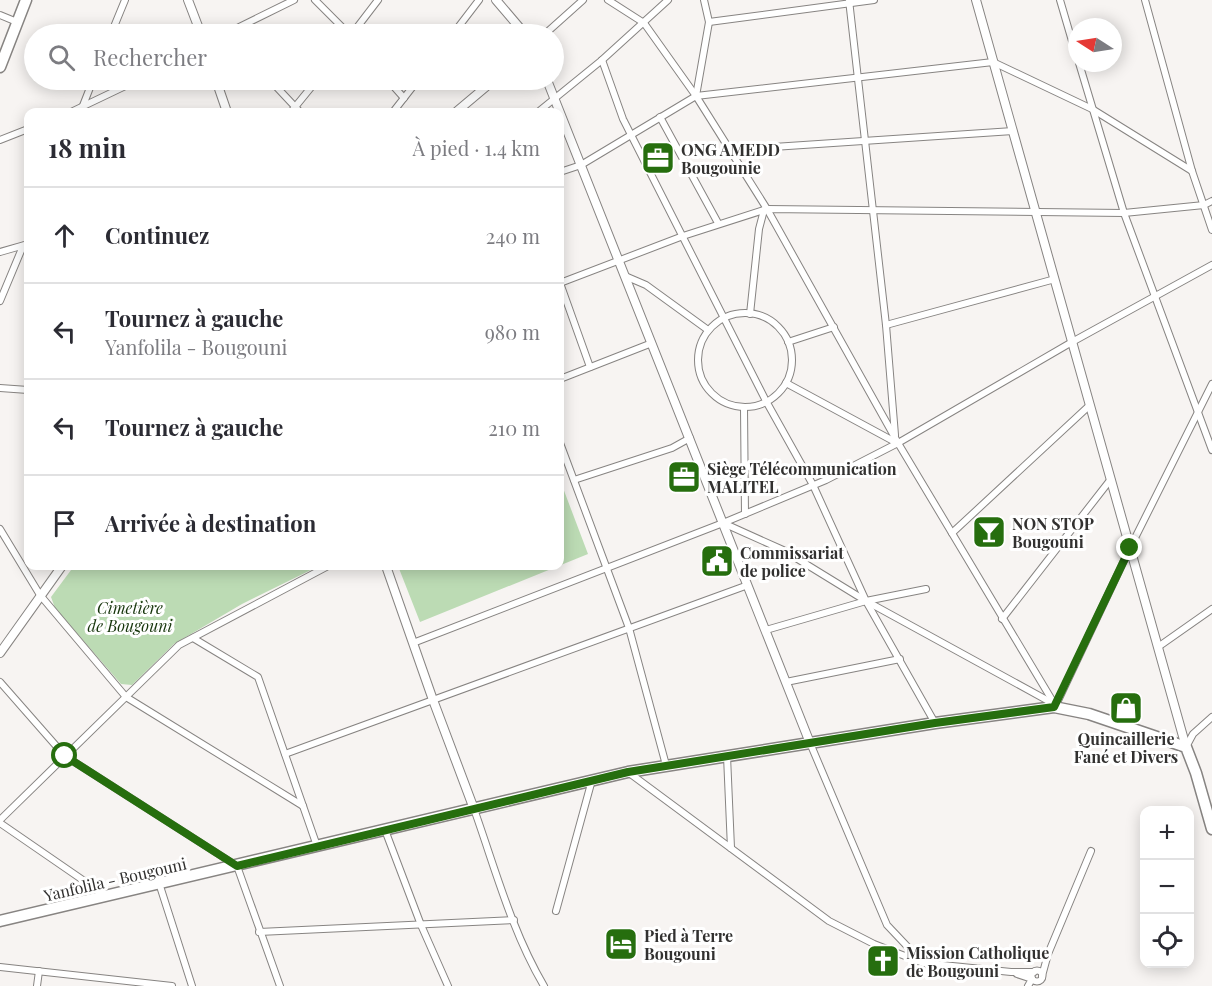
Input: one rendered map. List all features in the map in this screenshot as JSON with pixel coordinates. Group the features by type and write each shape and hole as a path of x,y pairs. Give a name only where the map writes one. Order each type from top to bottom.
{"main road":[{"path":"0,67 27,0"},
{"name":"Yanfolila - Bougouni","path":"0,921 628,772 935,723 1055,706 1089,714 1186,747"},
{"path":"1186,747 1196,772 1212,829"}],"street":[{"path":"115,24 125,0"},
{"path":"188,0 197,24"},
{"path":"247,24 294,0"},
{"path":"315,0 340,24"},
{"path":"358,24 378,0"},
{"path":"461,24 479,0"},
{"path":"496,0 516,24"},
{"path":"556,24 583,0"},
{"path":"608,0 644,23 696,96 834,327 896,440 1055,706"},
{"path":"543,108 602,60 668,0"},
{"path":"696,96 709,22 704,0"},
{"path":"709,22 874,0"},
{"path":"976,0 1186,747"},
{"path":"1060,0 1068,27"},
{"path":"1145,0 1192,171 1212,230"},
{"path":"849,2 886,325 896,440"},
{"path":"0,15 18,22"},
{"path":"602,60 623,119 766,401 813,485 866,601 935,723"},
{"path":"564,171 581,165 696,96 993,62 1092,109 1192,171"},
{"path":"1081,72 1124,213 1212,450"},
{"path":"81,108 89,90"},
{"path":"83,108 118,90"},
{"path":"219,90 226,108"},
{"path":"278,90 293,108"},
{"path":"297,108 310,90"},
{"path":"397,90 404,98"},
{"path":"396,108 410,90"},
{"path":"461,108 482,90"},
{"path":"551,90 559,108"},
{"path":"660,117 718,223"},
{"path":"564,122 810,743 887,925 923,963"},
{"path":"0,140 24,131"},
{"path":"730,150 1013,131"},
{"path":"564,281 718,223 765,210 1124,213 1204,205 1212,201"},
{"path":"750,314 759,229 765,210"},
{"path":"0,252 24,246"},
{"path":"0,300 24,249"},
{"path":"413,643 723,523 813,485 1212,265"},
{"path":"625,276 646,285 708,330"},
{"path":"886,325 1054,279"},
{"path":"564,294 590,367"},
{"path":"739,314 750,314 769,320 783,332 792,355 791,371 777,396 758,406 744,408 729,405 716,397 702,380 698,358 702,341 708,330 725,319 739,314"},
{"path":"788,342 834,327"},
{"path":"564,377 652,343"},
{"path":"786,383 896,440"},
{"path":"1055,706 1130,548 1212,384"},
{"path":"0,388 24,390"},
{"path":"952,533 1090,405"},
{"path":"744,408 745,514"},
{"path":"574,480 672,448 690,438"},
{"path":"564,454 629,628 666,765"},
{"path":"1002,619 1111,479"},
{"path":"723,523 783,550 866,601 1055,706"},
{"path":"0,529 24,569"},
{"path":"25,570 40,595 126,697 303,806"},
{"path":"0,653 59,570"},
{"path":"107,896 0,821 179,645 320,570"},
{"path":"387,570 514,920 544,986"},
{"path":"285,754 748,585"},
{"path":"766,630 866,601 926,589"},
{"path":"1158,647 1212,609"},
{"path":"193,638 258,677 317,846"},
{"path":"786,682 900,659"},
{"path":"0,682 65,756 237,866 280,986"},
{"path":"1186,747 1193,734 1212,717"},
{"path":"727,756 731,848"},
{"path":"628,772 830,921 874,945 923,963 1011,972 1035,979 1048,954 1091,851"},
{"path":"556,911 592,780"},
{"path":"385,830 421,925 448,986"},
{"path":"159,883 192,986"},
{"path":"259,932 514,920"},
{"path":"0,967 172,986"},
{"path":"37,986 39,971"},
{"path":"100,986 101,978"}],"green space":[{"path":"564,491 588,554 564,563"},
{"name":"Cimetière de Bougouni","path":"71,570 311,570 242,604 174,644 132,685 121,684 55,608 51,597"},
{"path":"400,570 548,570 420,622"}],"place":[{"name":"ONG AMEDD Bougounie","path":"658,158"},
{"name":"Siège Télécommunication MALITEL","path":"684,477"},
{"name":"NON STOP Bougouni","path":"989,532"},
{"name":"Commissariat de police","path":"717,561"},
{"name":"Quincaillerie Fané et Divers","path":"1126,708"},
{"name":"Pied à Terre Bougouni","path":"621,944"},
{"name":"Mission Catholique de Bougouni","path":"883,961"}],"route":[{"path":"65,756 237,866 628,772 935,723 1054,707 1130,548"}]}
